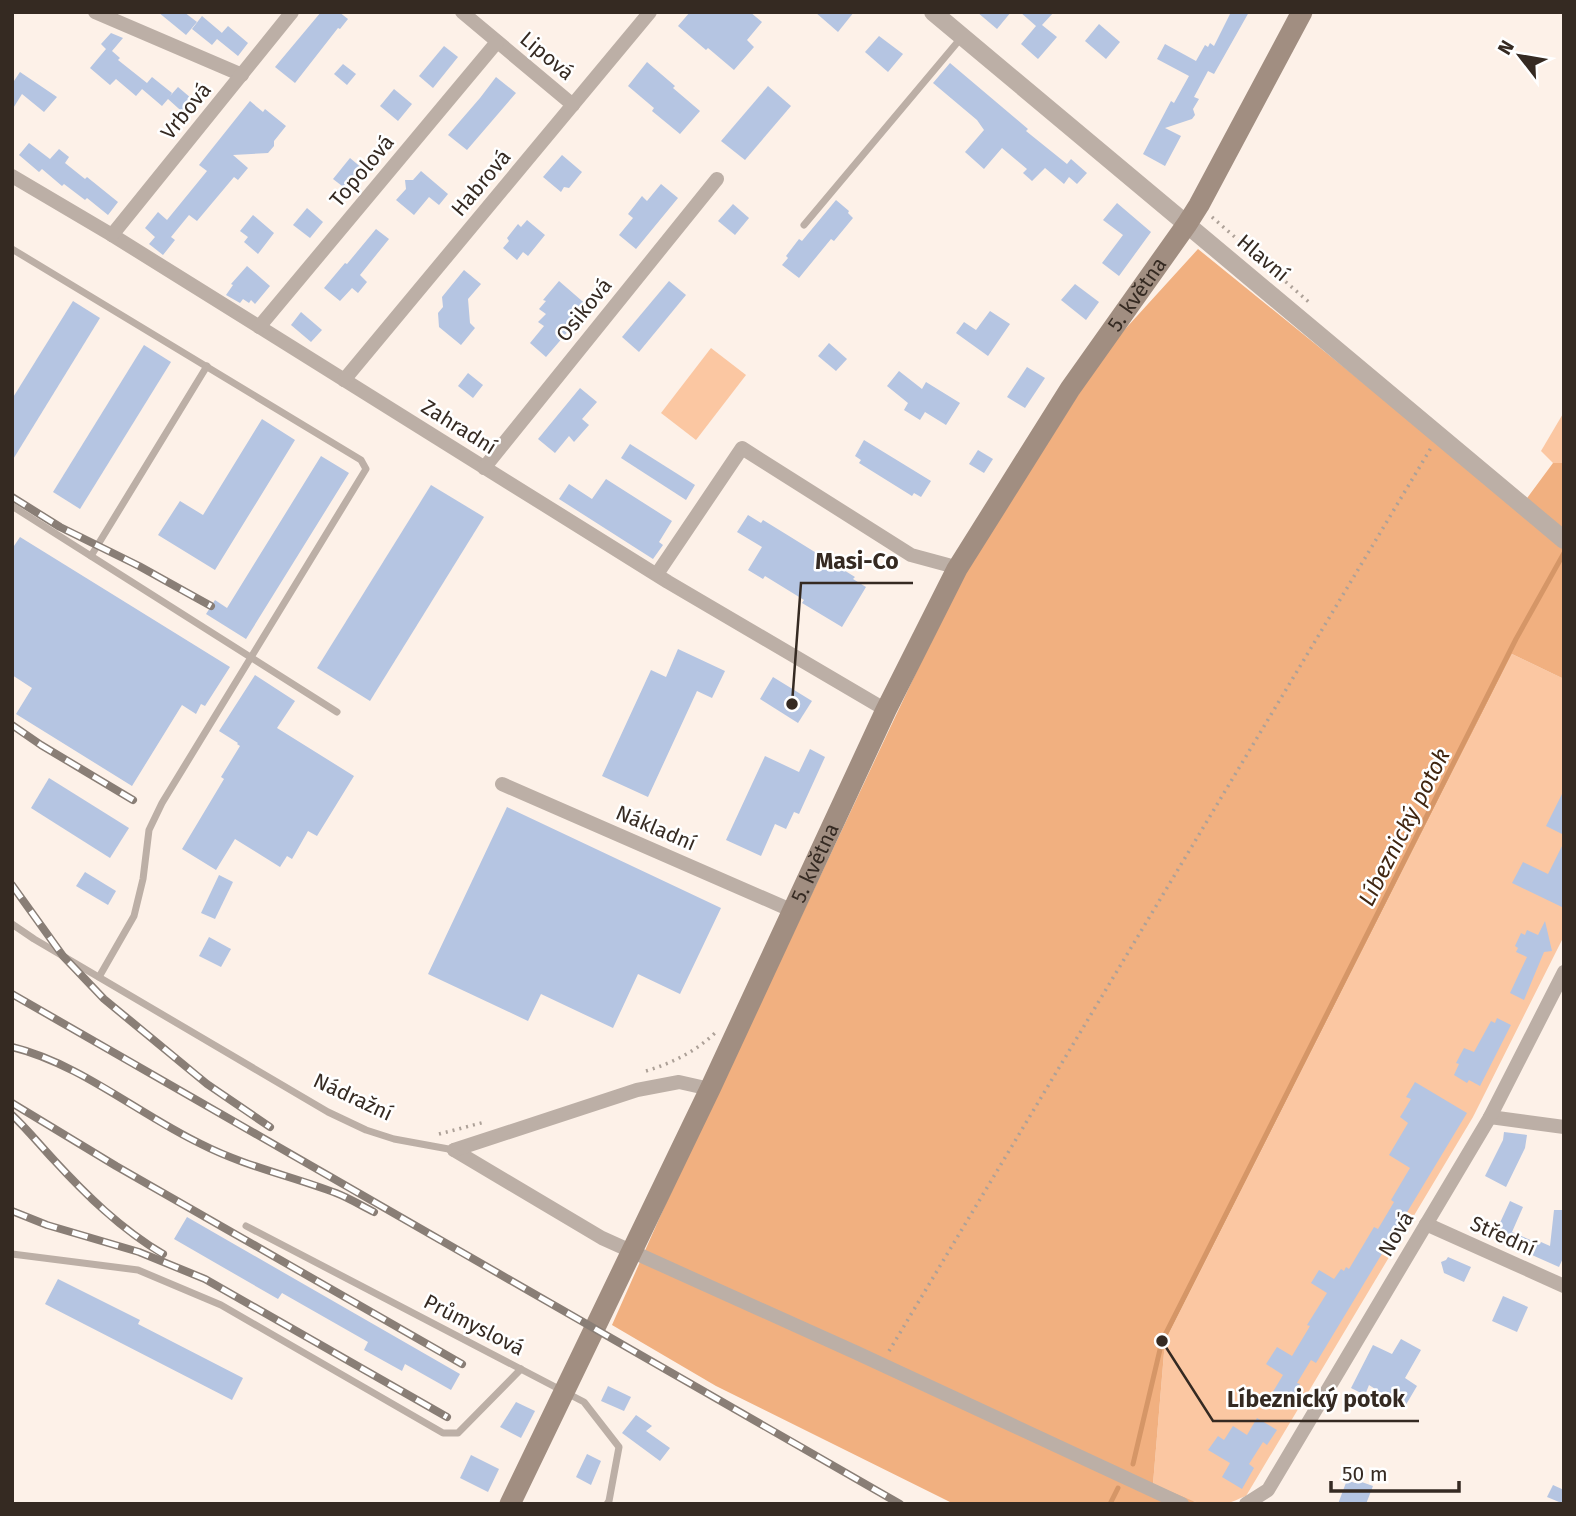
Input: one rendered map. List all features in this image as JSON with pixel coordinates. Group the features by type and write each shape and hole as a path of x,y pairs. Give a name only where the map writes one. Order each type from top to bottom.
{"main road":[{"name":"5. května","path":"510,1504 710,1089 886,710 957,569 1070,389 1199,205 1302,12"}],"street":[{"path":"95,12 242,75"},
{"name":"Vrbová","path":"112,235 292,12"},
{"name":"Lipová","path":"462,12 573,105"},
{"name":"Habrová","path":"344,380 650,12"},
{"name":"Hlavní","path":"933,12 1564,540"},
{"name":"Topolová","path":"259,327 497,42"},
{"name":"Zahradní","path":"12,176 112,235 657,574 886,710"},
{"name":"Osiková","path":"484,468 717,178"},
{"path":"657,574 742,448 911,555 957,569"},
{"name":"Nákladní","path":"502,784 793,911"},
{"name":"Nová","path":"1246,1504 1268,1497 1490,1116 1564,972"},
{"name":"Nádražní","path":"454,1150 637,1090 679,1082 710,1089"},
{"path":"1490,1116 1564,1127"},
{"path":"454,1150 602,1238 1182,1504"},
{"name":"Střední","path":"1426,1224 1564,1286"}],"lane":[{"path":"804,225 962,36"},
{"path":"12,249 361,460 366,469 162,803 149,830 143,879 134,916 99,977"},
{"path":"91,556 206,366"},
{"path":"12,506 337,712"},
{"name":"Nádražní","path":"12,924 328,1112 394,1139 454,1150"},
{"name":"Průmyslová","path":"246,1226 584,1402 619,1447 607,1504"},
{"path":"12,1254 138,1270 221,1305 443,1433 458,1433 521,1368"}],"path":[{"path":"881,1364 1439,434"},
{"path":"641,1073 684,1056 704,1044 718,1030"},
{"path":"436,1135 488,1121"}],"shaded area":[{"path":"1198,249 1519,509 1553,463 1564,463 1564,679 1512,654 1165,1341 1153,1484 1200,1504 954,1504 716,1386 612,1325 667,1201 956,588 1107,349"},
{"path":"711,348 746,375 696,440 661,413"},
{"path":"1564,412 1564,463 1553,463 1541,451"},
{"path":"1512,654 1564,679 1564,936 1473,1117 1246,1496 1215,1505 1179,1496 1153,1484 1165,1341"}],"building":[{"path":"158,12 184,12 197,22 186,35"},
{"path":"321,12 339,12 348,19 295,83 275,67"},
{"path":"690,12 750,12 762,22 747,40 754,47 734,70 678,26"},
{"path":"815,12 854,12 838,32"},
{"path":"977,12 1011,12 997,29"},
{"path":"1020,12 1054,12 1042,25 1057,37 1038,59 1021,44 1036,26"},
{"path":"1231,12 1249,12 1214,74 1208,71 1194,97 1199,99 1193,109 1195,115 1192,119 1165,128 1181,136 1165,166 1143,154 1171,101 1174,103 1189,76 1157,59 1165,44 1196,61 1205,45 1208,47 1210,43 1214,46"},
{"path":"202,16 222,33 228,26 248,43 238,56 217,39 212,45 192,29"},
{"path":"1099,24 1120,42 1106,59 1085,41"},
{"path":"111,33 123,38 112,51 120,58 118,60 147,83 152,77 172,93 170,96 178,87 198,104 188,117 168,99 162,106 142,89 136,96 116,79 110,85 90,68 106,49 101,44"},
{"path":"879,36 903,54 888,72 865,52"},
{"path":"444,46 458,57 433,88 419,76"},
{"path":"647,62 700,111 680,134 628,86"},
{"path":"950,63 1067,164 1071,159 1087,173 1077,184 1069,177 1064,184 1045,168 1032,181 1023,173 1027,169 1002,148 984,169 965,152 984,130 977,120 933,83"},
{"path":"343,64 356,74 347,85 334,74"},
{"path":"20,72 57,97 44,112 22,94 12,110 12,84"},
{"path":"496,77 516,93 467,150 448,135"},
{"path":"768,86 791,106 745,160 721,141"},
{"path":"394,89 412,104 398,121 380,106"},
{"path":"250,101 286,126 268,153 233,155 248,168 238,180 234,177 197,221 189,215 171,237 175,240 163,255 149,244 155,237 145,228 158,212 167,220 207,171 199,165"},
{"path":"29,143 50,159 59,149 69,157 65,163 118,202 108,215 87,198 85,200 64,184 62,186 42,169 39,172 19,155"},
{"path":"562,155 582,172 569,188 564,187 561,192 543,177"},
{"path":"350,158 363,169 346,189 333,179"},
{"path":"421,171 448,194 439,205 429,197 414,215 396,200 406,189 405,180 413,180"},
{"path":"661,184 678,198 636,249 619,235 633,218 628,214 642,196 647,201"},
{"path":"836,200 853,218 834,241 831,239 799,278 782,265 788,258 786,256"},
{"path":"1117,203 1151,232 1119,276 1102,263 1123,235 1103,220"},
{"path":"733,204 749,218 735,235 718,221"},
{"path":"307,208 323,222 310,238 293,225"},
{"path":"253,215 274,233 258,254 244,242 248,237 240,231"},
{"path":"527,220 545,235 528,256 523,252 517,260 503,248 518,224 521,227"},
{"path":"376,229 389,239 360,275 367,282 358,293 352,288 340,301 324,288"},
{"path":"247,266 270,286 255,304 251,300 249,303 243,299 240,303 226,295 233,285 231,284"},
{"path":"464,270 481,284 468,299 470,323 475,328 461,345 439,327 438,313 443,307 442,297"},
{"path":"559,281 589,307 546,357 530,343 544,326 538,322 546,314 539,309 546,301 543,300"},
{"path":"669,281 686,295 639,352 622,337"},
{"path":"1075,284 1099,302 1086,320 1061,300"},
{"path":"73,301 100,318 12,461 12,399"},
{"path":"990,311 1010,324 988,356 956,333 964,322 976,330"},
{"path":"301,312 322,330 311,342 291,325"},
{"path":"829,343 847,359 836,371 818,356"},
{"path":"144,345 171,362 80,509 53,492"},
{"path":"1027,367 1045,378 1025,408 1007,397"},
{"path":"899,371 922,389 926,382 960,403 946,425 925,412 920,420 904,410 908,403 887,386"},
{"path":"468,373 483,385 473,398 458,386"},
{"path":"580,388 597,402 582,419 589,425 574,442 569,436 555,453 538,439"},
{"path":"262,419 295,440 215,570 158,535 180,501 203,515"},
{"path":"864,440 931,481 921,497 914,493 912,496 859,463 861,460 855,456"},
{"path":"630,444 695,485 686,500 621,458"},
{"path":"978,450 993,459 984,473 969,464"},
{"path":"321,456 349,473 246,639 206,614 215,600 227,608"},
{"path":"606,479 672,521 659,542 663,545 653,559 559,499 569,484 592,499"},
{"path":"431,485 484,517 370,701 317,668"},
{"path":"748,515 761,523 763,520 855,577 853,579 866,587 842,627 765,576 763,579 748,570 762,547 737,532"},
{"path":"20,537 230,667 205,706 201,704 196,714 182,705 132,786 16,714 32,688 12,675 12,549"},
{"path":"678,649 725,671 712,698 697,691 648,797 602,776 651,670 666,677"},
{"path":"255,675 295,701 277,728 354,776 317,836 308,831 292,859 287,856 280,867 235,839 216,870 182,849 224,779 221,777 240,746 219,731"},
{"path":"773,677 812,701 798,723 760,699"},
{"path":"810,749 825,757 799,814 794,812 786,829 775,824 761,856 726,840 765,756 799,772"},
{"path":"49,778 129,828 110,858 31,808"},
{"path":"1564,790 1564,835 1546,826"},
{"path":"507,807 721,908 680,994 638,974 613,1028 541,994 528,1021 428,974"},
{"path":"1564,842 1564,908 1512,883 1523,862 1548,874"},
{"path":"85,872 116,891 108,905 76,886"},
{"path":"219,875 233,882 215,919 201,913"},
{"path":"1545,921 1552,951 1544,952 1524,1000 1510,993 1527,957 1516,952 1518,948 1515,946 1521,933 1525,935 1527,930 1538,935"},
{"path":"209,937 231,949 221,967 199,956"},
{"path":"1497,1018 1511,1025 1480,1086 1469,1080 1467,1083 1454,1075 1459,1064 1456,1063 1464,1048 1474,1052 1491,1021 1495,1023"},
{"path":"1415,1082 1467,1113 1316,1363 1311,1360 1297,1383 1300,1384 1297,1388 1300,1390 1291,1407 1271,1395 1283,1375 1266,1364 1277,1347 1292,1356 1310,1326 1307,1325 1327,1293 1311,1283 1319,1270 1334,1279 1341,1269 1349,1269 1374,1227 1378,1229 1394,1202 1391,1200 1410,1168 1389,1155 1408,1123 1400,1117 1411,1099 1406,1097"},
{"path":"1504,1132 1527,1135 1525,1148 1506,1187 1485,1176 1503,1140"},
{"path":"1510,1201 1523,1207 1512,1232 1550,1246 1554,1210 1564,1210 1564,1256 1559,1267 1493,1238"},
{"path":"187,1217 460,1374 451,1390 405,1364 402,1371 364,1350 368,1342 282,1293 278,1299 174,1239"},
{"path":"1448,1257 1471,1267 1464,1282 1444,1273 1441,1262"},
{"path":"58,1279 140,1320 138,1324 243,1378 232,1400 45,1304"},
{"path":"1503,1296 1528,1307 1517,1332 1492,1321"},
{"path":"1401,1339 1421,1350 1405,1378 1417,1386 1404,1408 1369,1385 1365,1395 1351,1388 1373,1345 1392,1354"},
{"path":"608,1386 631,1397 624,1411 601,1401"},
{"path":"516,1402 535,1411 521,1438 500,1427"},
{"path":"636,1415 652,1426 646,1431 670,1448 660,1461 622,1433"},
{"path":"1257,1418 1277,1430 1267,1445 1263,1442 1249,1464 1254,1468 1242,1489 1222,1477 1230,1463 1208,1450 1218,1436 1224,1440 1233,1426 1247,1435"},
{"path":"587,1454 601,1461 591,1485 576,1477"},
{"path":"471,1455 499,1469 488,1492 460,1478"},
{"path":"1347,1480 1373,1486 1366,1504 1338,1504"},
{"path":"1553,1485 1564,1490 1564,1504 1547,1497"}],"waterway":[{"name":"Líbeznický potok","path":"1133,1464 1162,1341 1516,639 1564,553"},
{"name":"Líbeznický potok","path":"1110,1504 1118,1488"}],"railway":[{"path":"12,497 60,527 211,606"},
{"path":"12,725 133,800"},
{"path":"12,885 63,956 104,999 207,1084 270,1127"},
{"path":"12,994 900,1504"},
{"path":"12,1047 62,1065 86,1077 217,1152 336,1193 374,1212"},
{"path":"12,1103 116,1166 462,1364"},
{"path":"12,1115 105,1211 163,1254"},
{"path":"12,1211 47,1225 139,1252 205,1279 447,1417"}],"place":[{"name":"Masi-Co","path":"792,704"},
{"name":"Líbeznický potok","path":"1162,1341"}]}
